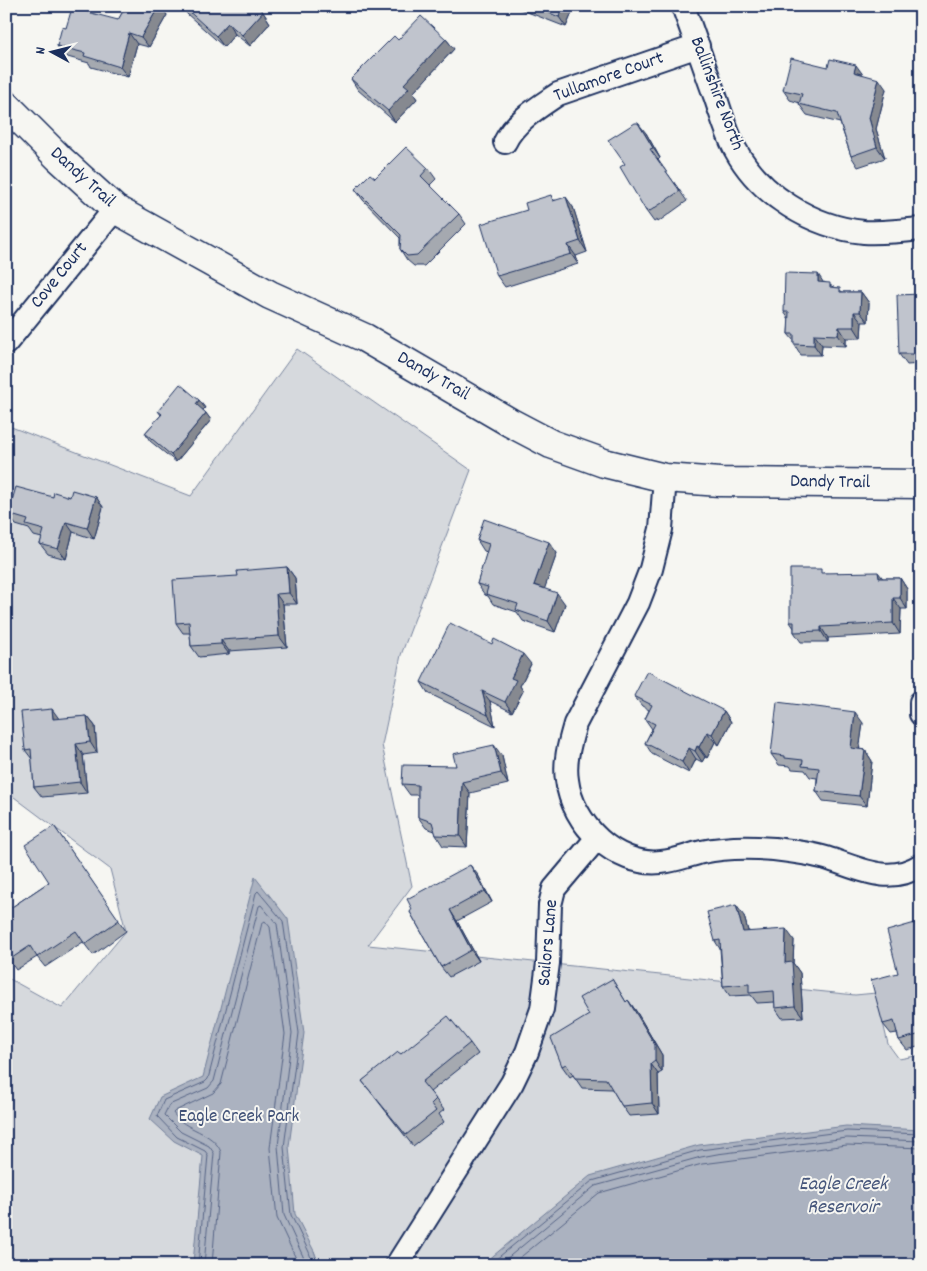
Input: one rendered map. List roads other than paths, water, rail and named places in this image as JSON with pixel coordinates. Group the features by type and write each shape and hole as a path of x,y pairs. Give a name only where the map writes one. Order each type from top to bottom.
{"street":[{"name":"Ballinshire North","path":"684,6 734,148 746,167 780,199 809,216 840,228 873,232 921,229"},
{"name":"Tullamore Court","path":"506,142 514,129 523,120 558,94 698,46"},
{"name":"Dandy Trail","path":"6,105 53,152 115,209 270,295 365,338 511,423 551,444 604,463 665,478 720,482 921,484"},
{"name":"Cove Court","path":"6,344 115,209"},
{"path":"665,478 660,528 652,569 638,603 575,724 569,746 566,768 569,791 583,822 614,851 628,858 661,862 707,851 748,848 809,854 827,858 871,874 882,875 904,872 921,865"},
{"path":"921,702 921,714"},
{"name":"Sailors Lane","path":"397,1265 502,1099 527,1052 542,1009 548,963 550,904 554,889 598,838"}],"water":[{"name":"Eagle Creek Park","path":"255,877 288,919 304,1033 289,1146 295,1214 319,1265 192,1265 203,1156 174,1141 150,1119 160,1097 203,1077"},
{"name":"Eagle Creek Reservoir","path":"846,1126 921,1130 921,1265 482,1265 590,1176 699,1145"}]}
